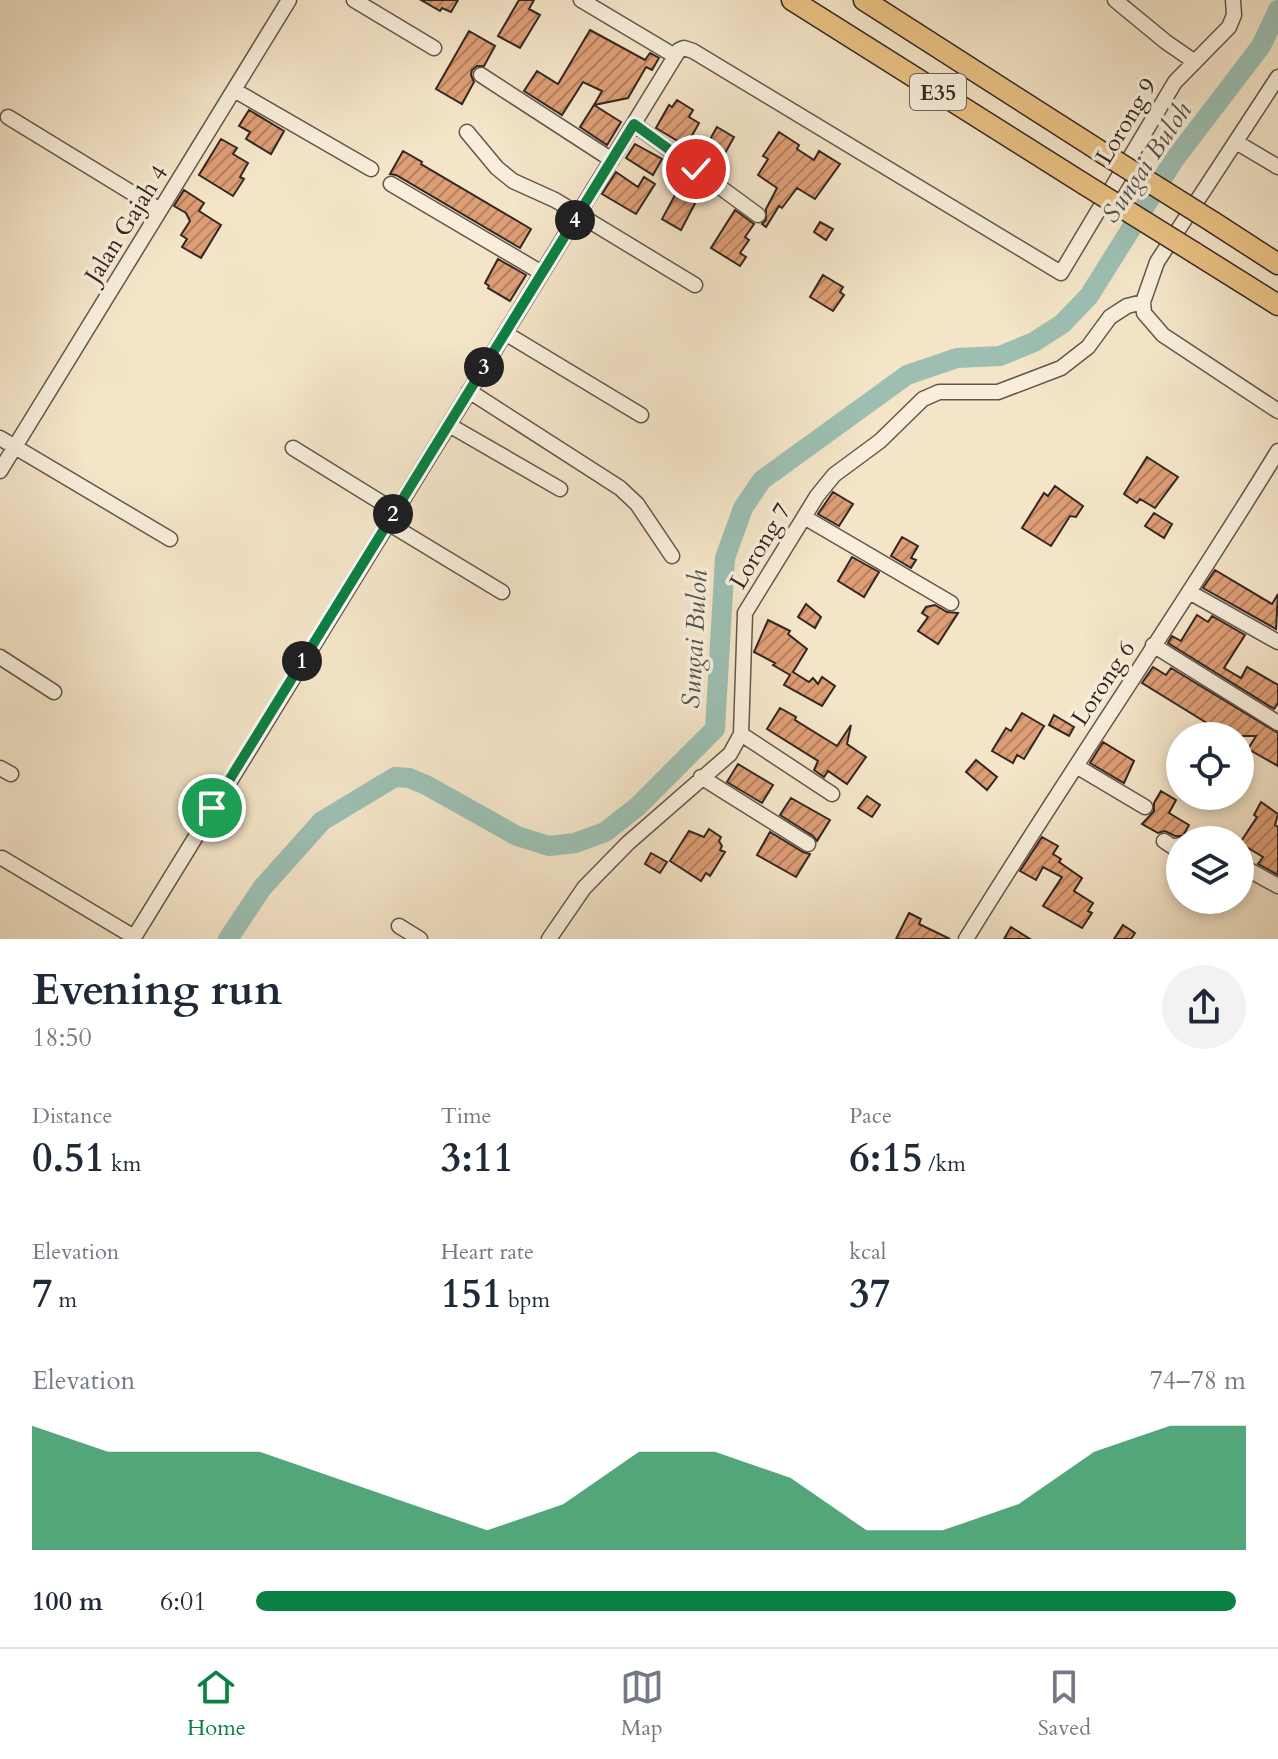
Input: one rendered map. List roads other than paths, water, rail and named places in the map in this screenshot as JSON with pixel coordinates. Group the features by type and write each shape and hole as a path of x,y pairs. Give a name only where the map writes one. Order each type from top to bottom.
{"highway":[{"name":"E35","path":"792,0 1278,305"},
{"name":"E35","path":"864,0 1278,264"}],"street":[{"name":"Jalan Gajah 4","path":"0,471 289,0"},
{"path":"354,0 434,48"},
{"path":"2,858 133,938 675,56 581,0"},
{"path":"1115,0 1195,62"},
{"name":"Lorong 9","path":"675,56 684,48 693,51 1061,273 1175,82 1229,27 1234,15 1233,0"},
{"path":"481,75 612,160"},
{"path":"1278,77 1157,262 1143,302 1144,313 1163,335 1278,411"},
{"path":"234,90 371,169"},
{"path":"8,117 160,210"},
{"path":"634,124 758,215"},
{"path":"467,132 497,168 513,181 555,200 695,285"},
{"path":"1236,142 1278,167"},
{"path":"391,184 542,273"},
{"name":"Lorong 7","path":"741,734 745,613 817,496 834,475 880,441 923,399 939,392 998,392 1061,368 1088,347 1110,317 1127,306 1143,302"},
{"path":"505,333 641,415"},
{"path":"469,391 620,488 637,504 672,556"},
{"path":"449,425 560,489"},
{"path":"0,438 170,539"},
{"path":"293,448 502,592"},
{"name":"Lorong 6","path":"969,938 1153,645 1191,593 1278,451"},
{"path":"804,517 951,603"},
{"path":"1191,593 1278,642"},
{"path":"1153,645 1278,723"},
{"path":"0,657 54,692"},
{"path":"549,939 584,888 628,843 730,754 741,734 832,794"},
{"path":"1076,766 1145,807"},
{"path":"701,777 808,844"},
{"path":"1254,873 1278,886"},
{"path":"399,926 420,939"}],"waterway":[{"name":"Sungai Buloh","path":"228,939 262,888 322,821 395,777 409,778 426,785 517,836 549,846 575,843 605,832 637,807 715,729 725,558 743,508 762,480 907,375 957,358 1000,356 1034,342 1062,324 1089,296 1174,160 1261,46 1278,10"}]}
